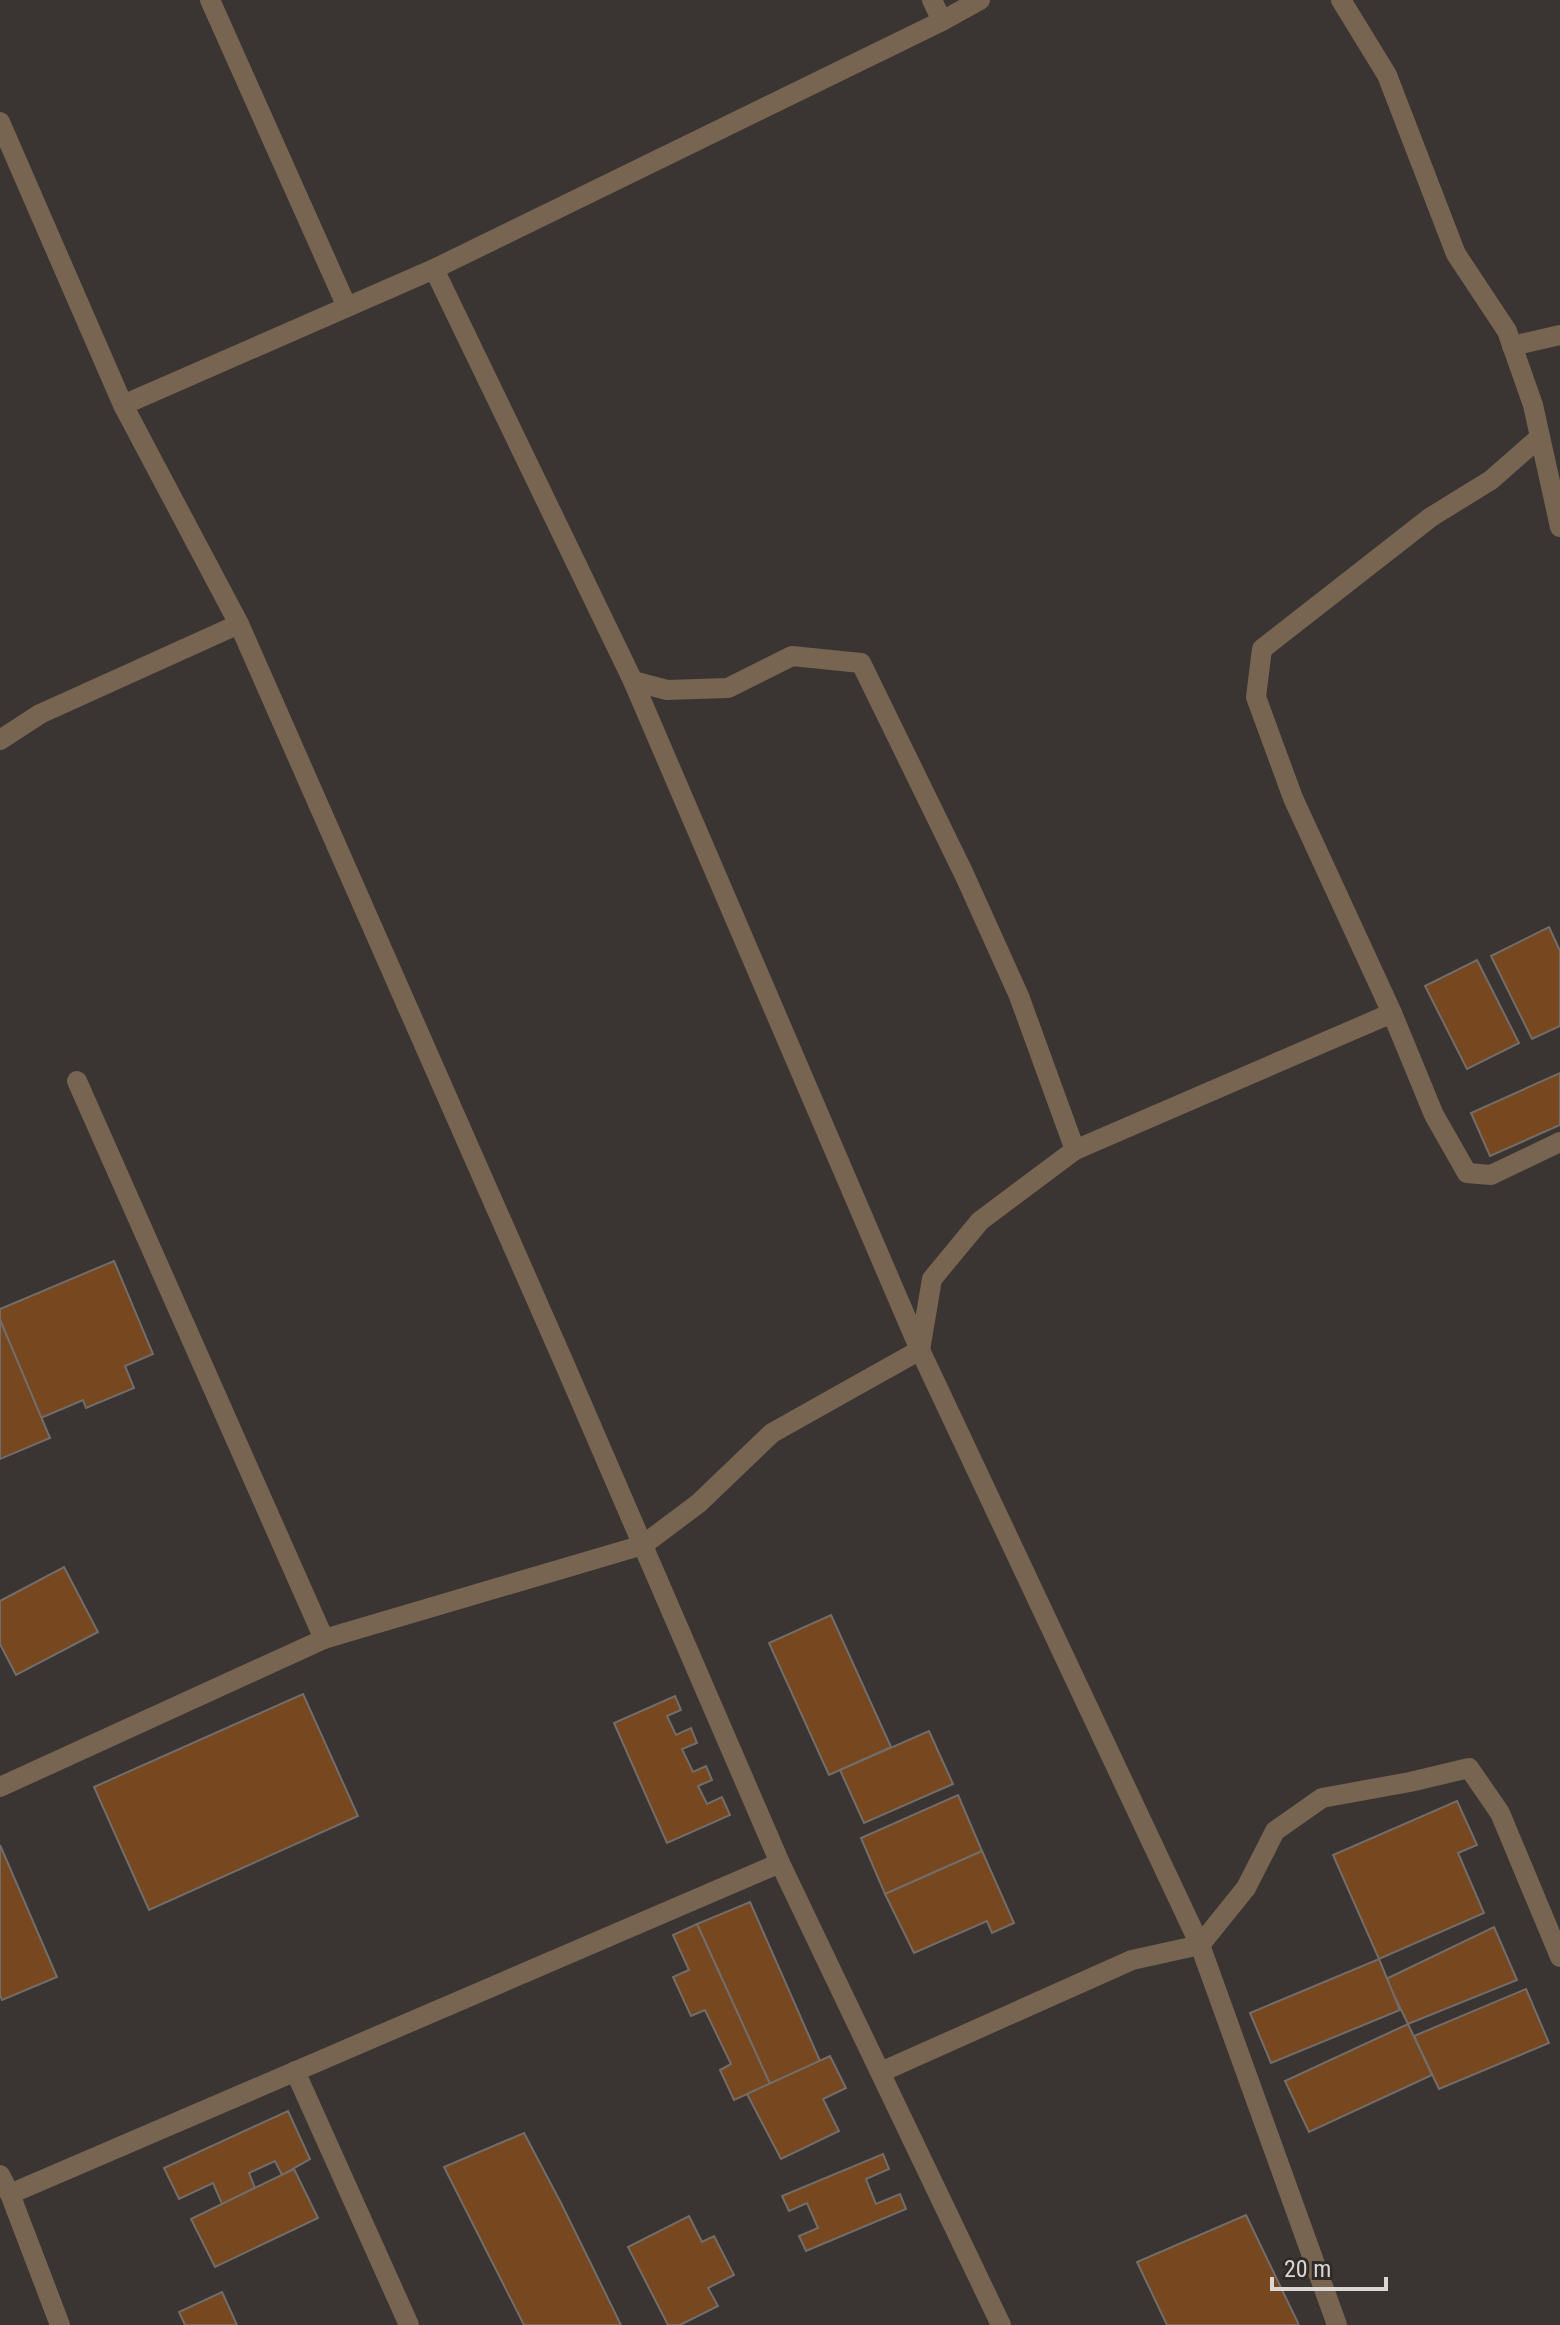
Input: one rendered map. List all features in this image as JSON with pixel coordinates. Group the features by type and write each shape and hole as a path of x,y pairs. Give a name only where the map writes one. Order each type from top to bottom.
{"street":[{"path":"210,0 347,307"},
{"path":"932,0 942,21"},
{"path":"123,405 434,269 980,0"},
{"path":"1341,0 1387,75 1456,254 1507,331 1533,405 1560,527"},
{"path":"0,122 123,405 239,624 780,1863 1001,2325"},
{"path":"434,269 633,681 920,1350 1200,1945 1337,2325"},
{"path":"1512,346 1560,335"},
{"path":"1540,437 1491,480 1431,517 1262,649 1256,697 1293,798 1392,1013 1434,1115 1467,1173 1491,1175 1560,1142"},
{"path":"0,740 40,714 239,624"},
{"path":"633,681 667,690 728,688 792,656 861,663 964,874 1019,996 1075,1150"},
{"path":"920,1350 932,1279 980,1221 1075,1150 1392,1013"},
{"path":"77,1081 324,1639"},
{"path":"0,1787 324,1639 643,1545 699,1503 772,1433 920,1350"},
{"path":"881,2072 1132,1960 1200,1945 1246,1888 1275,1831 1322,1798 1469,1768 1500,1813 1560,1957"},
{"path":"10,2194 780,1863"},
{"path":"295,2071 409,2325"},
{"path":"0,2175 60,2325"}],"building":[{"path":"1549,927 1560,951 1560,1026 1532,1039 1491,956"},
{"path":"1477,960 1519,1043 1467,1069 1425,986"},
{"path":"1560,1073 1560,1125 1490,1156 1471,1113"},
{"path":"114,1261 153,1354 125,1366 134,1388 86,1408 83,1400 41,1418 0,1320 0,1309"},
{"path":"0,1320 50,1438 0,1459"},
{"path":"64,1567 98,1632 16,1675 0,1644 0,1601"},
{"path":"831,1615 891,1747 829,1775 769,1643"},
{"path":"303,1694 358,1816 149,1910 94,1787"},
{"path":"675,1696 681,1710 667,1716 676,1735 691,1728 697,1743 682,1749 693,1772 706,1766 712,1780 698,1786 707,1804 722,1797 730,1815 667,1843 614,1723"},
{"path":"929,1731 953,1784 864,1823 840,1770"},
{"path":"958,1795 982,1851 885,1894 861,1838"},
{"path":"1457,1801 1477,1845 1458,1853 1484,1913 1379,1959 1333,1855"},
{"path":"0,1845 57,1977 2,2000 0,1995"},
{"path":"982,1851 1014,1923 992,1933 987,1921 914,1953 885,1894"},
{"path":"750,1902 820,2061 770,2084 697,1924"},
{"path":"697,1924 770,2084 734,2100 720,2070 731,2064 705,2010 691,2016 673,1977 689,1970 673,1935"},
{"path":"1494,1927 1517,1980 1408,2024 1386,1979"},
{"path":"1379,1959 1400,2010 1271,2063 1250,2013"},
{"path":"1526,1989 1549,2043 1439,2089 1414,2036"},
{"path":"1408,2024 1432,2075 1309,2132 1285,2081"},
{"path":"830,2056 846,2088 823,2099 839,2131 781,2159 747,2094"},
{"path":"288,2111 310,2159 282,2175 275,2161 249,2173 255,2188 222,2204 213,2183 179,2199 164,2168"},
{"path":"524,2133 621,2325 524,2325 444,2167"},
{"path":"883,2154 889,2169 866,2179 876,2204 900,2194 906,2209 806,2251 799,2236 818,2228 807,2203 789,2211 782,2196"},
{"path":"294,2169 318,2218 215,2267 191,2219"},
{"path":"1246,2215 1299,2325 1167,2325 1137,2262"},
{"path":"689,2216 702,2242 714,2236 734,2275 708,2288 718,2306 680,2325 668,2325 628,2247"},
{"path":"222,2292 237,2325 185,2325 179,2312"}]}
